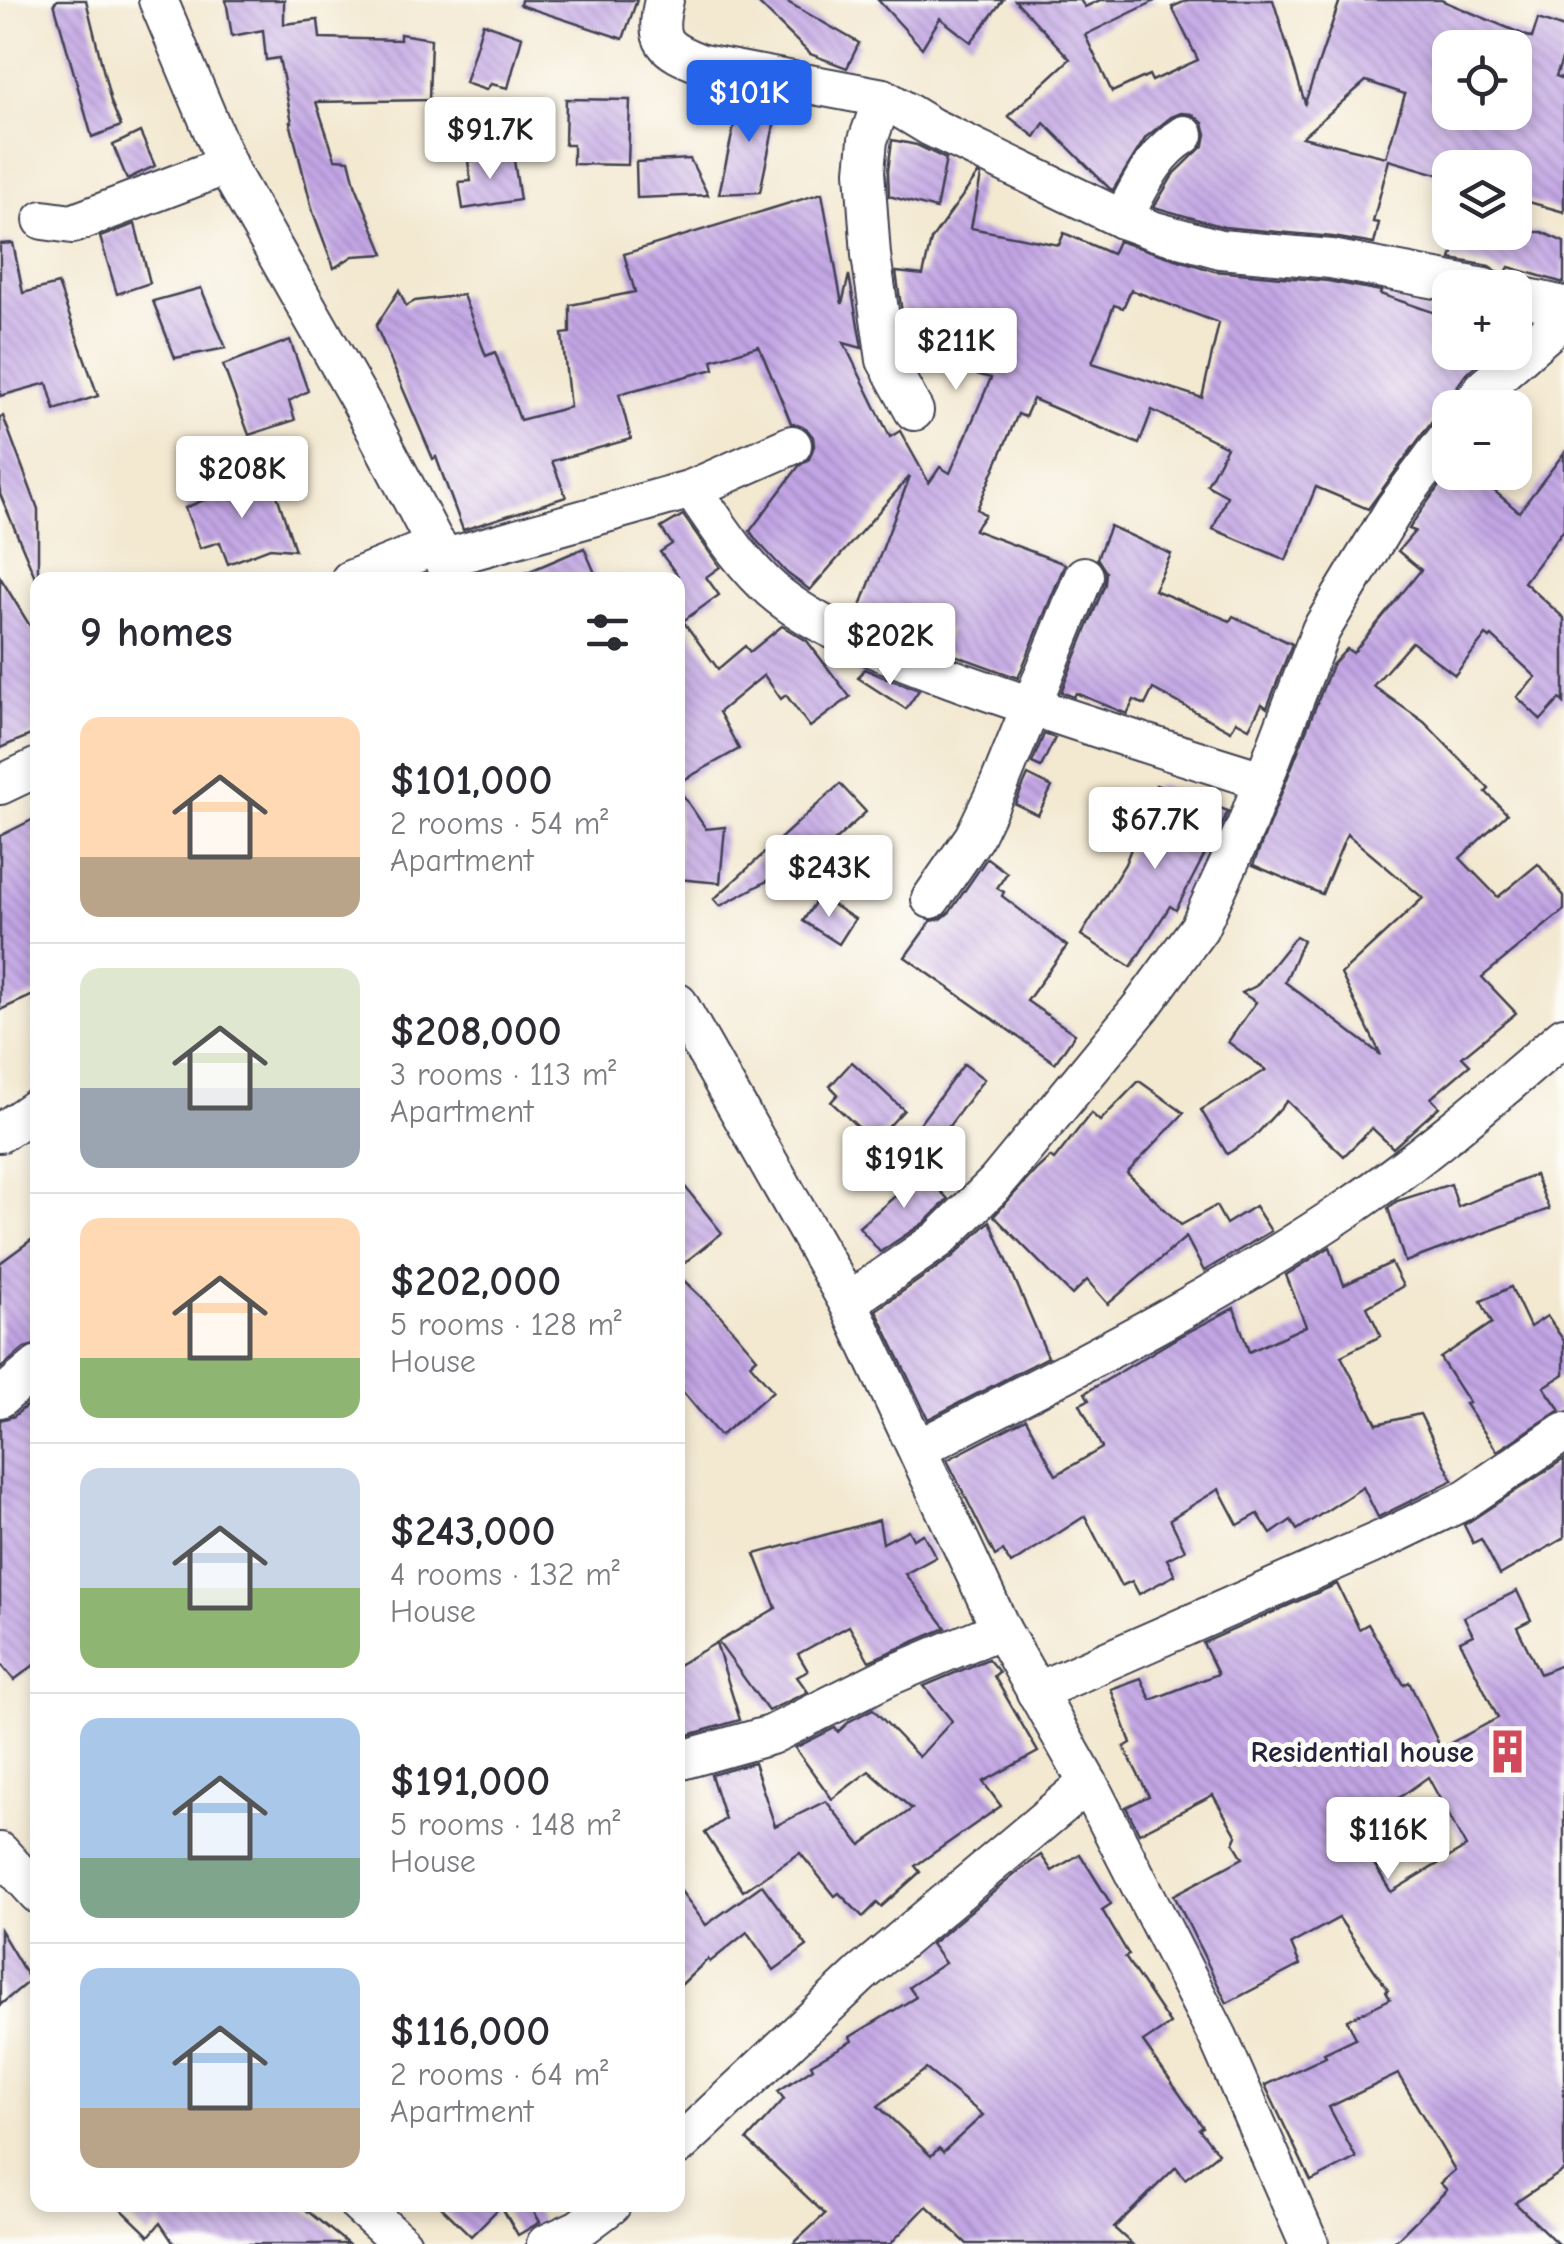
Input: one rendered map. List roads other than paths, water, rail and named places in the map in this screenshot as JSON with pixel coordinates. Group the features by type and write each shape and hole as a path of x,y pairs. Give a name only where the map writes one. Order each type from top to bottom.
{"street":[{"path":"158,0 227,166 444,561"},
{"path":"664,0 658,26 667,47 676,54 702,64 882,98 931,127 1122,218 1220,249 1332,259 1432,278"},
{"path":"882,98 868,140 865,171 870,255 886,360 914,411"},
{"path":"1122,218 1155,160 1184,135"},
{"path":"43,220 72,224 227,166"},
{"path":"1532,299 1564,306"},
{"path":"1483,390 1564,318"},
{"path":"390,572 444,561 692,489 792,445"},
{"path":"848,1302 939,1239 996,1183 1141,1006 1199,928 1246,826 1321,630 1395,508 1432,458"},
{"path":"692,489 738,553 774,592 836,631 896,658 1030,706 1262,780"},
{"path":"931,899 974,837 1000,785 1084,576"},
{"path":"0,786 30,772"},
{"path":"685,1015 848,1302 1001,1630 1088,1783 1218,2037 1308,2244"},
{"path":"918,1449 1194,1305 1352,1206 1476,1112 1564,1036"},
{"path":"0,1133 30,1112"},
{"path":"0,1398 30,1373"},
{"path":"1036,1692 1384,1540 1463,1501 1564,1432"},
{"path":"685,1759 771,1735 888,1677 1001,1630"},
{"path":"685,2139 861,1974 1088,1783"},
{"path":"0,1852 30,1885"},
{"path":"367,2212 402,2244"},
{"path":"573,2239 602,2212"}],"place":[{"name":"Residential house","path":"1507,1752"}]}
